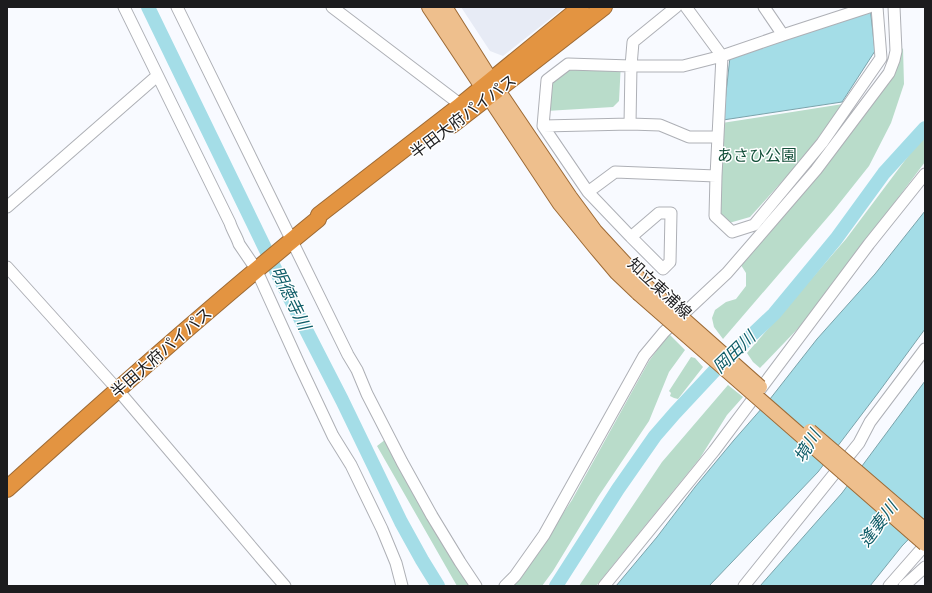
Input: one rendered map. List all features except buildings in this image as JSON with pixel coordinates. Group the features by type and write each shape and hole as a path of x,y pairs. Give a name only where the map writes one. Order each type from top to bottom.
{"highway":[{"name":"半田大府パイパス","path":"318,219 324,219 463,118 490,89 581,7"},
{"name":"半田大府パイパス","path":"7,489 118,389 259,267 318,219 319,215 461,105 490,89 604,7"}],"main road":[{"name":"知立東浦線","path":"429,7 553,172 595,231 641,289 925,545"},
{"name":"知立東浦線","path":"445,7 490,89"},
{"name":"知立東浦線","path":"641,289 783,407 925,530"}],"street":[{"path":"124,7 230,223 232,231 239,244 259,267 300,366 326,422 351,465 382,529 396,563 402,586"},
{"path":"176,7 287,244 356,370 402,462 436,522 476,586"},
{"path":"332,7 461,105"},
{"path":"630,124 633,42 676,7"},
{"path":"686,7 722,56 715,216 732,232 754,225 822,143 881,58 877,7"},
{"path":"765,7 783,35"},
{"path":"631,237 658,213 671,213 670,262 663,269 631,237 588,192 543,126 547,80 568,64 683,66 722,56 868,7"},
{"path":"505,586 515,576 544,535 644,356 664,332 727,273 761,234 816,170 889,72 896,51 894,7"},
{"path":"7,208 157,76"},
{"path":"543,126 630,124 660,125 689,137 718,137"},
{"path":"588,192 615,172 716,176"},
{"path":"604,586 714,450 925,174"},
{"path":"7,267 118,389 285,586"},
{"path":"744,586 859,443 870,422 925,348"},
{"path":"889,586 925,545"},
{"path":"904,586 925,567"}],"shaded area":[{"path":"461,7 565,7 503,56 490,51"}],"green space":[{"path":"903,48 904,84 891,123 869,166 834,210 723,339 714,327 712,318 715,310 726,302 736,299 746,286 746,273 739,262"},
{"path":"621,62 619,101 613,107 546,111 547,80 568,64"},
{"name":"あさひ公園","path":"843,104 804,157 750,217 729,223 714,207 722,123"},
{"path":"925,136 925,162 808,318 760,368 753,362 747,353 846,239 915,147"},
{"path":"669,334 685,350 669,372 649,421 598,497 553,571 542,586 505,586 535,555 572,500 649,361"},
{"path":"691,357 695,358 703,367 678,399 674,398 670,396 671,393 669,391"},
{"path":"728,385 743,397 727,415 700,458 596,586 579,586 662,462"},
{"path":"386,439 476,586 457,586 377,446"}],"water":[{"path":"870,7 875,51 842,102 723,120 730,57"},
{"name":"境川","path":"925,211 925,329 818,472 709,586 616,586 657,537 695,487 770,399 817,339 875,274"},
{"name":"逢妻川","path":"925,381 925,522 902,546 870,586 760,586 842,493"}],"waterway":[{"name":"明徳寺川","path":"148,7 280,279 342,400 401,522 438,586"},
{"name":"岡田川","path":"556,586 618,489 655,436 717,368 774,314 836,239 884,173 925,128"}]}
